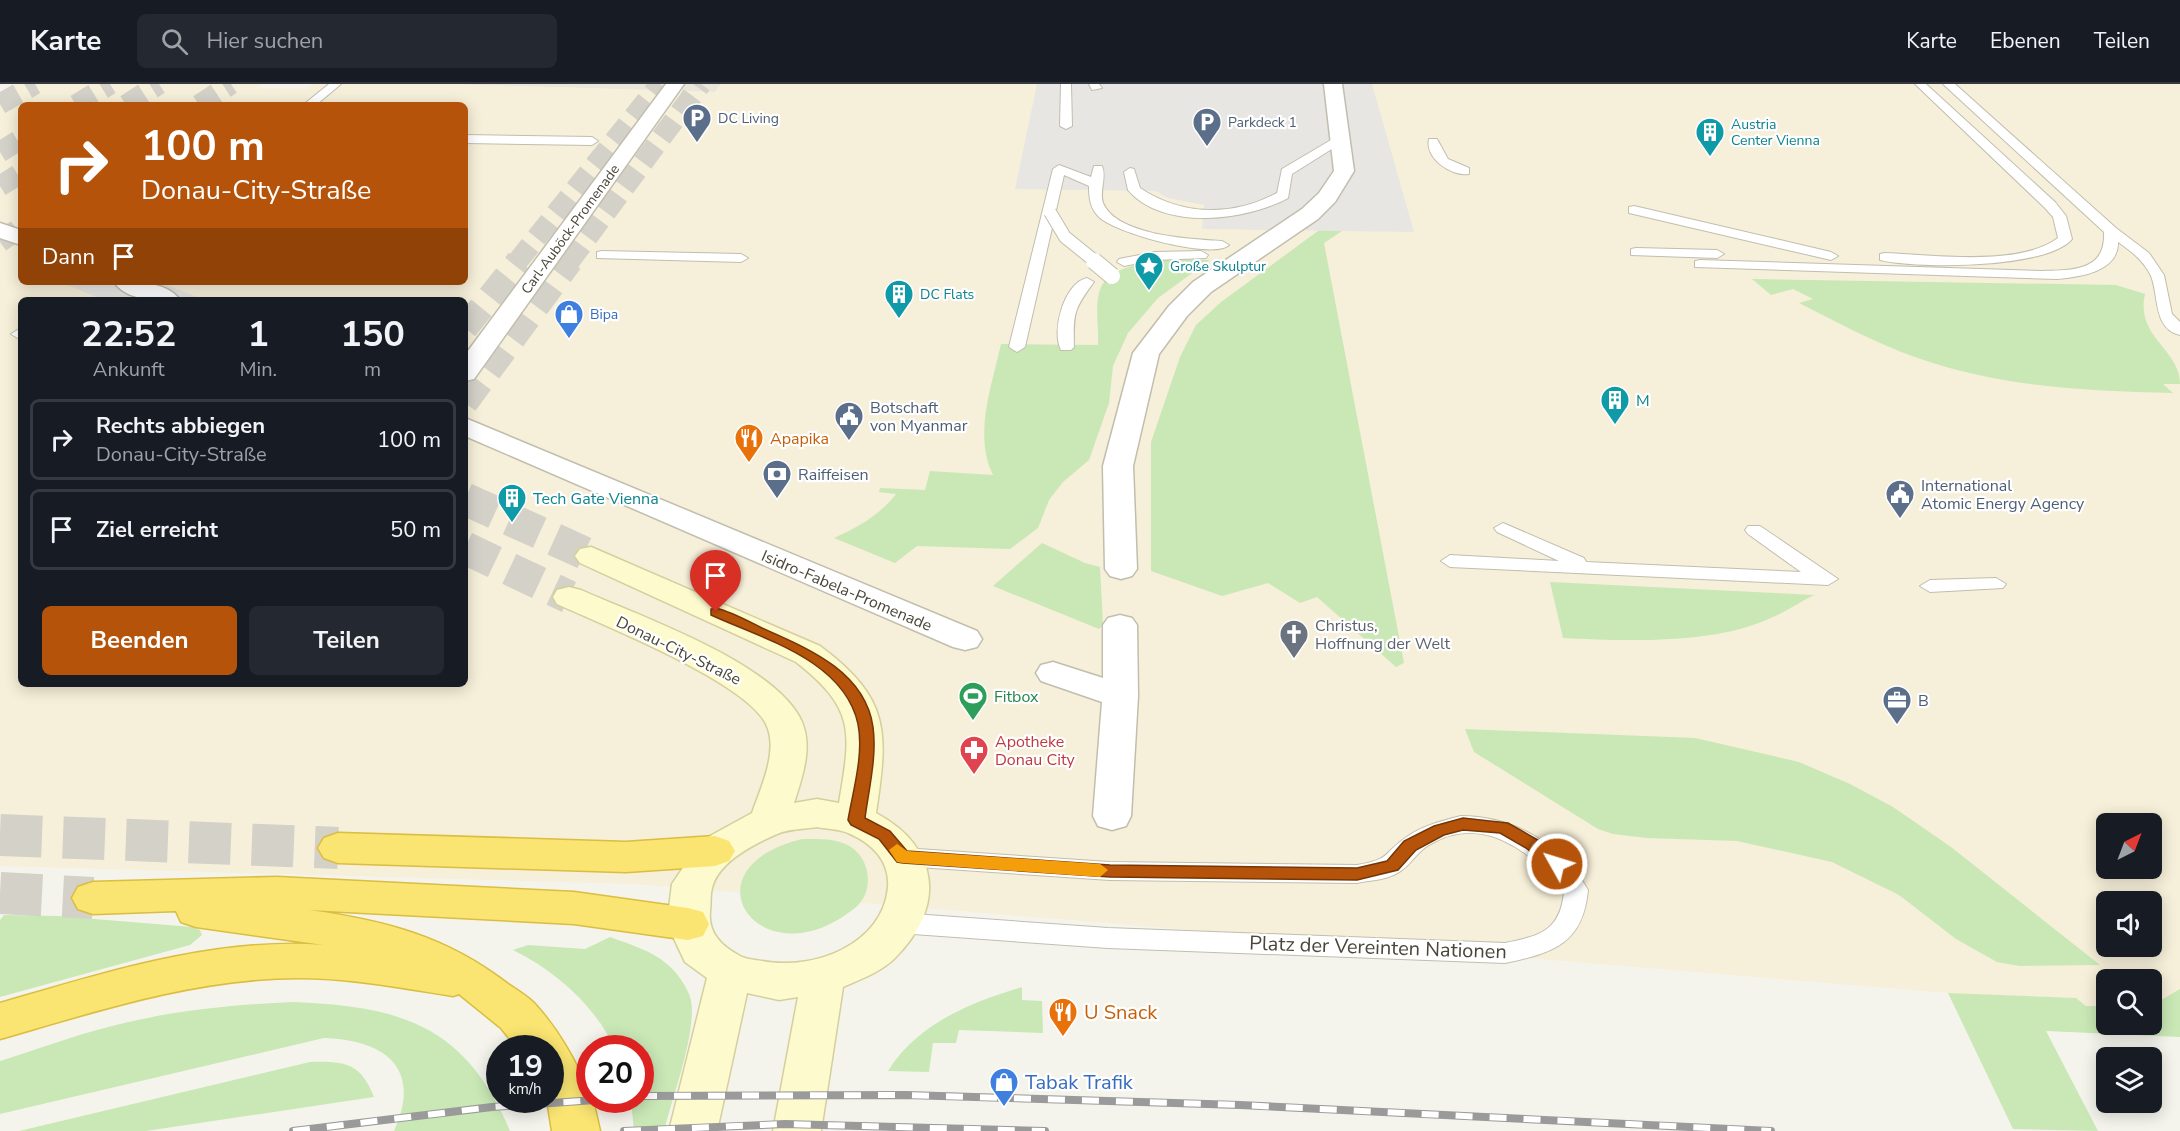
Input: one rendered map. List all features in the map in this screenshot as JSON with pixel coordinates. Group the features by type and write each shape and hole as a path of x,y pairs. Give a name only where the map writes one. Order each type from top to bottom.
{"highway":[{"path":"338,848 626,857 716,851"},
{"path":"533,1035 517,1015 476,983 414,948 341,931 93,898 277,893 574,908 688,924"},
{"path":"0,1021 99,992 176,976 285,962 361,964 476,983"},
{"path":"564,1087 572,1104 576,1131"}],"main road":[{"path":"591,556 808,654 831,669 859,705 866,725 867,748 856,820"},
{"name":"Donau-City-Straße","path":"568,597 723,669 762,693 774,706 784,723 787,756 769,820"},
{"path":"817,813 856,820 884,835 903,857 909,876 907,905 899,923 880,946 861,960 823,977 779,982 730,972 700,950 688,924 692,884 716,851 769,820 817,813"},
{"path":"693,1131 730,972"},
{"path":"797,1131 823,977"}],"street":[{"name":"Carl-Auböck-Promenade","path":"468,369 675,84"},
{"path":"1121,569 1118,466 1146,353 1178,311 1202,287 1310,214 1327,197 1344,171 1333,84"},
{"path":"0,230 18,237"},
{"path":"133,285 161,297"},
{"name":"Isidro-Fabela-Promenade","path":"468,427 964,639"},
{"path":"1112,816 1120,696 1120,625"},
{"path":"1053,674 1120,696"}],"lane":[{"path":"313,102 336,84"},
{"path":"1065,84 1068,110 1066,126"},
{"path":"1636,252 2028,257 2060,246 2065,239 2059,216 2050,205 1920,84"},
{"path":"1948,84 2093,212 2111,231 2135,246 2157,270 2165,292 2165,315 2180,331"},
{"path":"468,139 592,141"},
{"path":"1130,172 1134,190 1144,198 1158,204 1195,211 1239,212 1273,202 1283,195 1286,172 1340,140"},
{"path":"1433,142 1438,158 1449,166 1465,171"},
{"path":"1017,347 1059,169 1096,184"},
{"path":"1098,169 1096,202 1101,213 1114,222 1165,240 1222,245"},
{"path":"1634,210 1831,256"},
{"path":"1050,212 1065,237 1112,276"},
{"path":"1700,264 2073,274 2098,266 2107,257 2113,241 2111,231"},
{"path":"602,255 741,258"},
{"path":"1124,262 1155,256 1210,256"},
{"path":"1066,346 1066,320 1072,295 1087,282"},
{"path":"2165,292 2180,298"},
{"path":"1503,528 1586,566"},
{"path":"1450,561 1825,579 1754,530"},
{"path":"1930,586 1996,584"},
{"name":"Platz der Vereinten Nationen","path":"899,923 1108,938 1505,953 1540,946 1559,933 1572,918 1576,890 1557,864 1532,844 1503,828 1463,824 1439,830 1410,846 1392,866 1357,874 1110,871 903,857"}],"shaded area":[{"path":"15,84 261,84 256,88 306,89 312,84 446,84 715,92 721,84 2180,84 2180,1037 2162,1018 2162,969 2096,969 2096,1006 2086,1006 2076,998 1948,993 636,884 0,866 0,93"},
{"path":"446,84 721,84 715,92"},
{"name":"Parkdeck 1","path":"1037,84 1372,84 1414,232 1202,229 1204,205 1168,198 1156,191 1015,189"},
{"path":"68,285 167,285 197,297 96,297"}],"green space":[{"path":"1333,220 1342,231 1324,243 1404,663 1396,667 1317,597 1300,603 1268,583 1222,596 1151,571 1151,442 1180,357 1196,325 1221,302"},
{"path":"1173,259 1210,260 1158,298 1128,333 1113,366 1109,403 1089,460 1063,482 1049,500 1038,528 1010,549 917,546 895,563 834,538 868,520 896,494 879,492 880,488 925,490 930,471 993,475 987,459 984,427 989,393 1001,344 1098,345 1097,306 1103,284 1110,276 1130,267"},
{"path":"1752,279 2116,285 2145,294 2146,321 2173,361 2180,384 2163,384 2173,393 2107,391 2042,386 1978,375 1915,357 1885,345 1799,303 1813,299 1793,289 1771,295"},
{"path":"1042,543 1085,563 1100,567 1103,625 1099,629 993,586"},
{"path":"1550,582 1814,595 1773,617 1725,633 1642,640 1563,638"},
{"path":"1465,729 1695,738 1799,762 1850,784 1893,807 1951,847 2100,965 2020,966 1997,962 1956,939 1899,895 1832,862 1737,841 1647,838 1613,834 1598,829 1474,752"},
{"path":"802,839 828,840 851,847 863,860 866,868 868,885 866,893 856,907 822,928 791,934 765,928 748,914 740,894 745,873 765,854"},
{"path":"4,915 58,916 192,927 200,930 202,935 190,945 0,997 0,920"},
{"path":"610,937 641,948 671,968 687,990 692,1013 690,1029 683,1065 664,1131 634,1131 632,1113 654,1113 654,1035 608,1035 585,1003 559,979 513,950 528,945 585,949"},
{"path":"1022,987 1022,1000 1042,1001 1043,1033 959,1030 956,1043 933,1043 929,1072 888,1071 914,1040 947,1017 984,1000"},
{"path":"2180,989 2180,1037 2135,1035 2162,1035 2162,1000"},
{"path":"1948,993 2076,998 2086,1006 2096,1006 2096,1033 2046,1031 2098,1131 2013,1129"},
{"path":"293,1002 331,1004 366,1009 397,1017 425,1028 450,1045 473,1067 486,1086 486,1113 501,1113 510,1131 394,1131 402,1109 404,1090 400,1074 392,1061 380,1051 364,1044 324,1038 0,1114 0,1061 145,1018 243,1005"},
{"path":"310,1062 333,1062 350,1066 363,1077 374,1097 146,1131 19,1131"}],"tunnel":[{"path":"0,104 35,84"},
{"path":"81,102 110,84"},
{"path":"131,102 159,84"},
{"path":"204,102 231,84"},
{"path":"517,262 660,84"},
{"path":"569,262 701,84"},
{"path":"0,152 18,141"},
{"path":"0,186 18,175"},
{"path":"0,242 18,229"},
{"path":"468,324 519,261"},
{"path":"468,399 570,261"},
{"path":"468,500 591,556"},
{"path":"468,549 569,597"},
{"path":"0,835 338,848"},
{"path":"0,893 93,898"}],"railway":[{"path":"654,1096 906,1095 1240,1105 1771,1131"},
{"path":"293,1131 492,1107 576,1101"},
{"path":"624,1131 785,1124 1045,1131"}],"slow traffic":[{"path":"897,850 903,857 1100,870"}],"place":[{"name":"DC Living","path":"697,144"},
{"name":"Parkdeck 1","path":"1207,148"},
{"name":"Austria Center Vienna","path":"1710,158"},
{"name":"Große Skulptur","path":"1149,292"},
{"name":"DC Flats","path":"899,320"},
{"name":"Bipa","path":"569,340"},
{"name":"M","path":"1615,426"},
{"name":"Botschaft von Myanmar","path":"849,442"},
{"name":"Apapika","path":"749,464"},
{"name":"Raiffeisen","path":"777,500"},
{"name":"International Atomic Energy Agency","path":"1900,520"},
{"name":"Tech Gate Vienna","path":"512,524"},
{"name":"Christus, Hoffnung der Welt","path":"1294,660"},
{"name":"Fitbox","path":"973,722"},
{"name":"B","path":"1897,726"},
{"name":"Apotheke Donau City","path":"974,776"},
{"name":"U Snack","path":"1063,1038"},
{"name":"Tabak Trafik","path":"1004,1108"}],"route":[{"path":"716,612 808,654 831,669 847,687 859,705 866,725 867,748 856,820 884,835 903,857 1110,871 1357,874 1392,866 1410,846 1439,830 1463,824 1503,828 1532,844 1557,864"}]}
